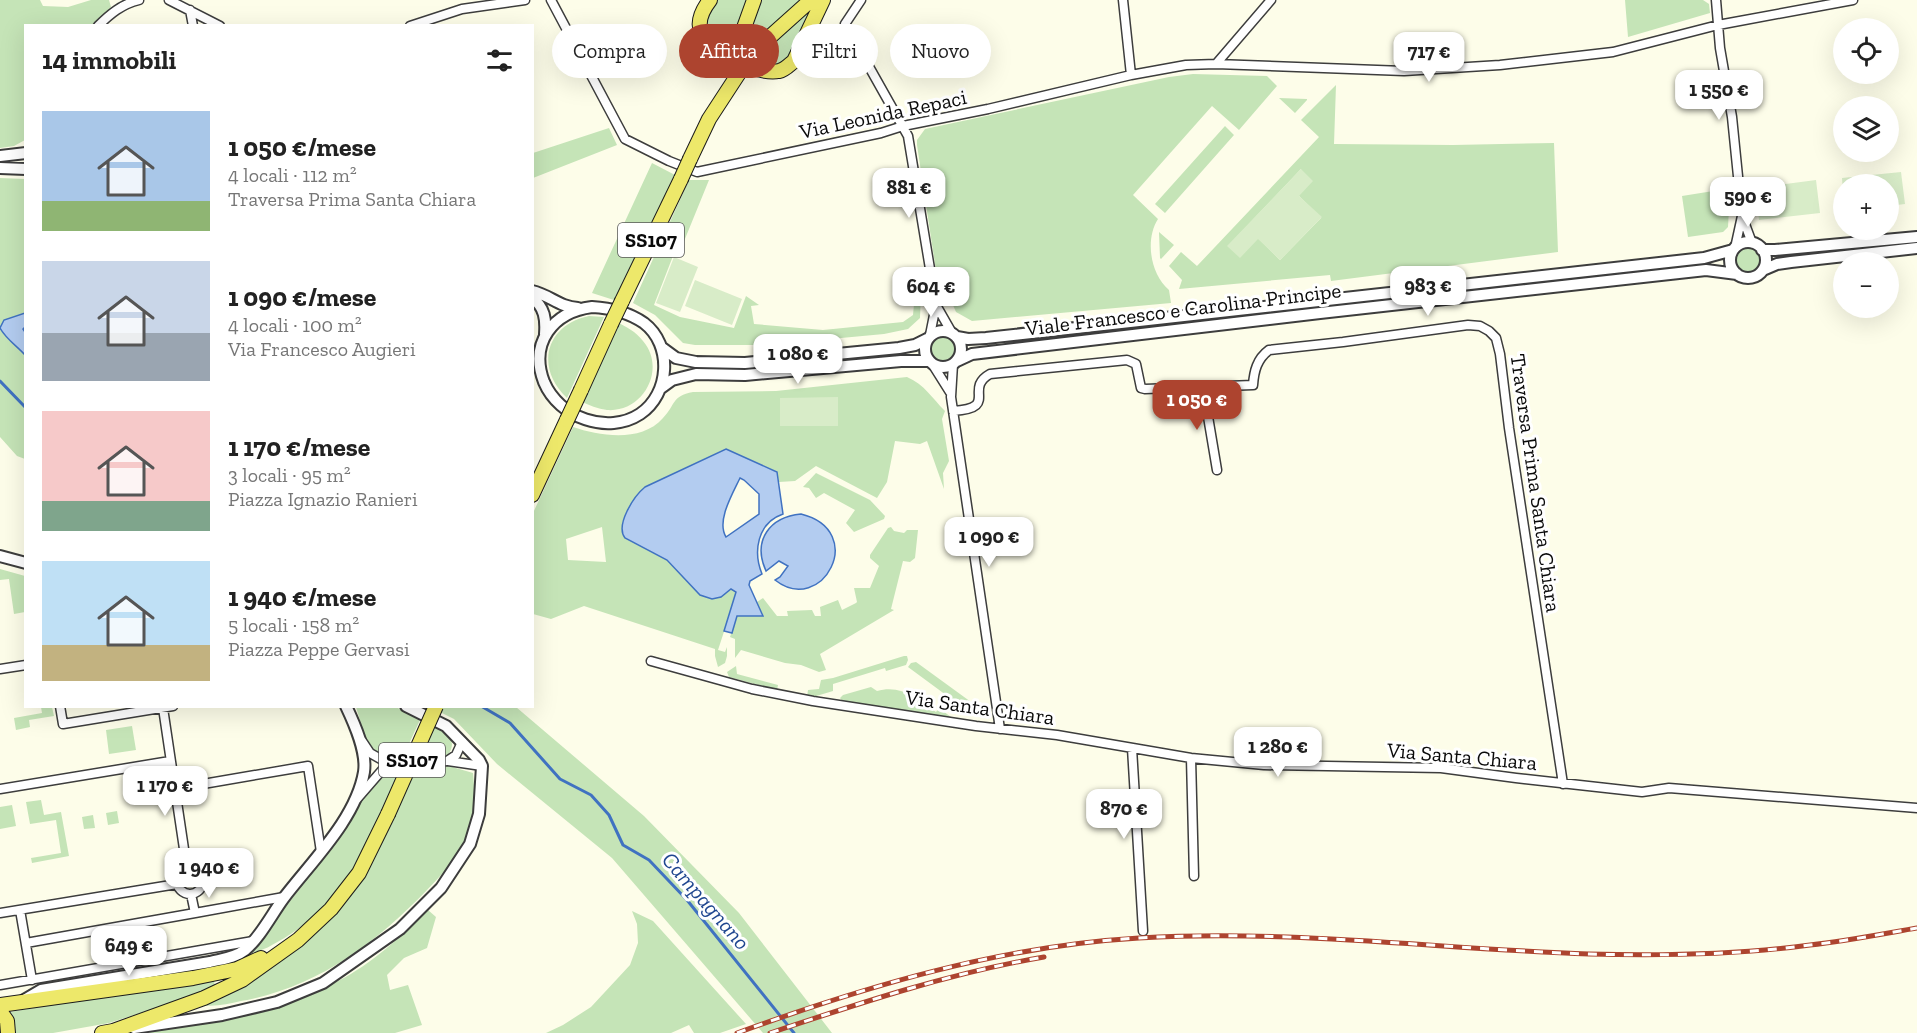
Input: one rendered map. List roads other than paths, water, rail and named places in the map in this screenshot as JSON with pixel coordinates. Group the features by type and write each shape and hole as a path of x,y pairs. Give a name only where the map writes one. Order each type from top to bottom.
{"main road":[{"path":"710,0 700,20 701,33 710,44 724,55 751,68 777,72 786,69 794,61 823,0"},
{"path":"745,24 754,0"},
{"name":"SS107","path":"779,29 811,0"},
{"name":"SS107","path":"534,491 611,324 730,78"},
{"name":"SS107","path":"107,1032 204,998 242,980 298,940 331,909 359,873 435,708"},
{"name":"SS107","path":"0,1005 194,978 237,969 298,940"},
{"path":"0,1011 7,1021 8,1033"}],"street":[{"path":"100,24 122,6 139,0"},
{"path":"169,0 216,24"},
{"path":"416,24 462,9 525,0"},
{"name":"Via Leonida Repaci","path":"551,0 626,140 669,162 697,172 881,133 903,126 988,110 1131,75 1186,65 1216,64 1404,71 1500,65 1613,52 1718,25 1853,0"},
{"path":"861,0 845,24 908,136 936,305 924,350 950,393"},
{"path":"1123,0 1131,75"},
{"path":"1216,64 1271,0"},
{"path":"1716,0 1720,48 1732,117 1742,216 1752,243 1762,250 1766,260 1763,270"},
{"path":"190,10 193,24"},
{"path":"0,156 24,153"},
{"path":"0,168 24,169"},
{"path":"1737,274 1731,265 1731,255 1742,216"},
{"path":"1762,250 1917,237"},
{"name":"Viale Francesco e Carolina Principe","path":"661,347 676,358 696,363 745,363 899,348 915,345 940,330 968,339 986,338 1693,260 1734,249 1741,244 1752,243"},
{"name":"Viale Francesco e Carolina Principe","path":"661,388 672,380 696,374 745,375 901,361 931,363 945,367 972,354 1320,312 1706,270 1754,277 1777,264 1917,248"},
{"path":"534,291 541,293 565,308 592,307 620,310 651,330 661,347 665,374 655,400 646,410 633,419 619,423 592,422 582,418 553,397 545,384 541,369 540,354 546,323 543,309 534,300"},
{"path":"936,305 961,349 955,362 950,393 1000,729"},
{"path":"545,334 564,316 581,308"},
{"name":"Traversa Prima Santa Chiara","path":"953,411 972,409 976,406 980,384 985,376 990,374 1127,360 1136,364 1139,384 1145,390 1253,385 1258,362 1269,350 1275,348 1468,326 1480,326 1489,331 1496,338 1500,354 1509,428 1563,784"},
{"path":"1203,387 1217,470"},
{"path":"0,556 24,562"},
{"name":"Via Santa Chiara","path":"651,660 752,688 813,701 1000,729 1057,735 1191,758 1264,765 1441,768 1642,792 1669,788 1917,808"},
{"path":"0,669 24,665"},
{"path":"60,708 63,724 163,708 186,869"},
{"path":"347,708 360,738 370,753 393,766"},
{"path":"107,1032 222,1015 277,1002 323,983 400,928 441,888 470,844 479,814 482,766 446,726 410,708"},
{"path":"357,799 364,770 360,738"},
{"path":"447,760 456,755 462,742"},
{"path":"1132,748 1143,931"},
{"path":"1191,758 1194,876"},
{"path":"22,1001 41,990 232,957 244,950 252,941 321,852 357,799 383,769 447,760 482,766"},
{"path":"0,789 170,761"},
{"path":"174,789 308,766 321,852"},
{"path":"186,869 196,870 202,880 198,891 191,894 183,892 177,884 180,873 186,869"},
{"path":"0,914 177,884"},
{"path":"191,894 195,913"},
{"path":"26,943 284,897"},
{"path":"20,910 32,980"},
{"path":"0,985 252,941"}],"water":[{"path":"24,313 24,354 0,328 4,320"},
{"path":"726,449 777,472 783,514 767,524 759,539 758,557 762,574 750,581 749,585 763,616 737,616 732,633 724,631 736,592 731,589 721,597 712,599 700,595 667,560 625,538 622,526 627,511 645,487","holes":["740,478 759,494 759,514 726,537 723,530 724,515"]},
{"path":"801,514 821,523 832,537 835,552 831,567 822,580 808,588 792,588 775,580 788,566 779,561 766,571 761,549 767,532 773,525 790,516"}],"waterway":[{"name":"Campagnano","path":"0,381 24,406"},
{"name":"Campagnano","path":"484,708 510,723 560,779 591,795 609,815 623,845 649,860 687,900 794,1033"}],"railway":[{"path":"737,1033 885,984 985,959 1087,942 1139,938 1252,936 1533,952 1672,955 1783,948 1837,942 1917,928"},
{"path":"770,1033 940,980 1044,957"}]}
